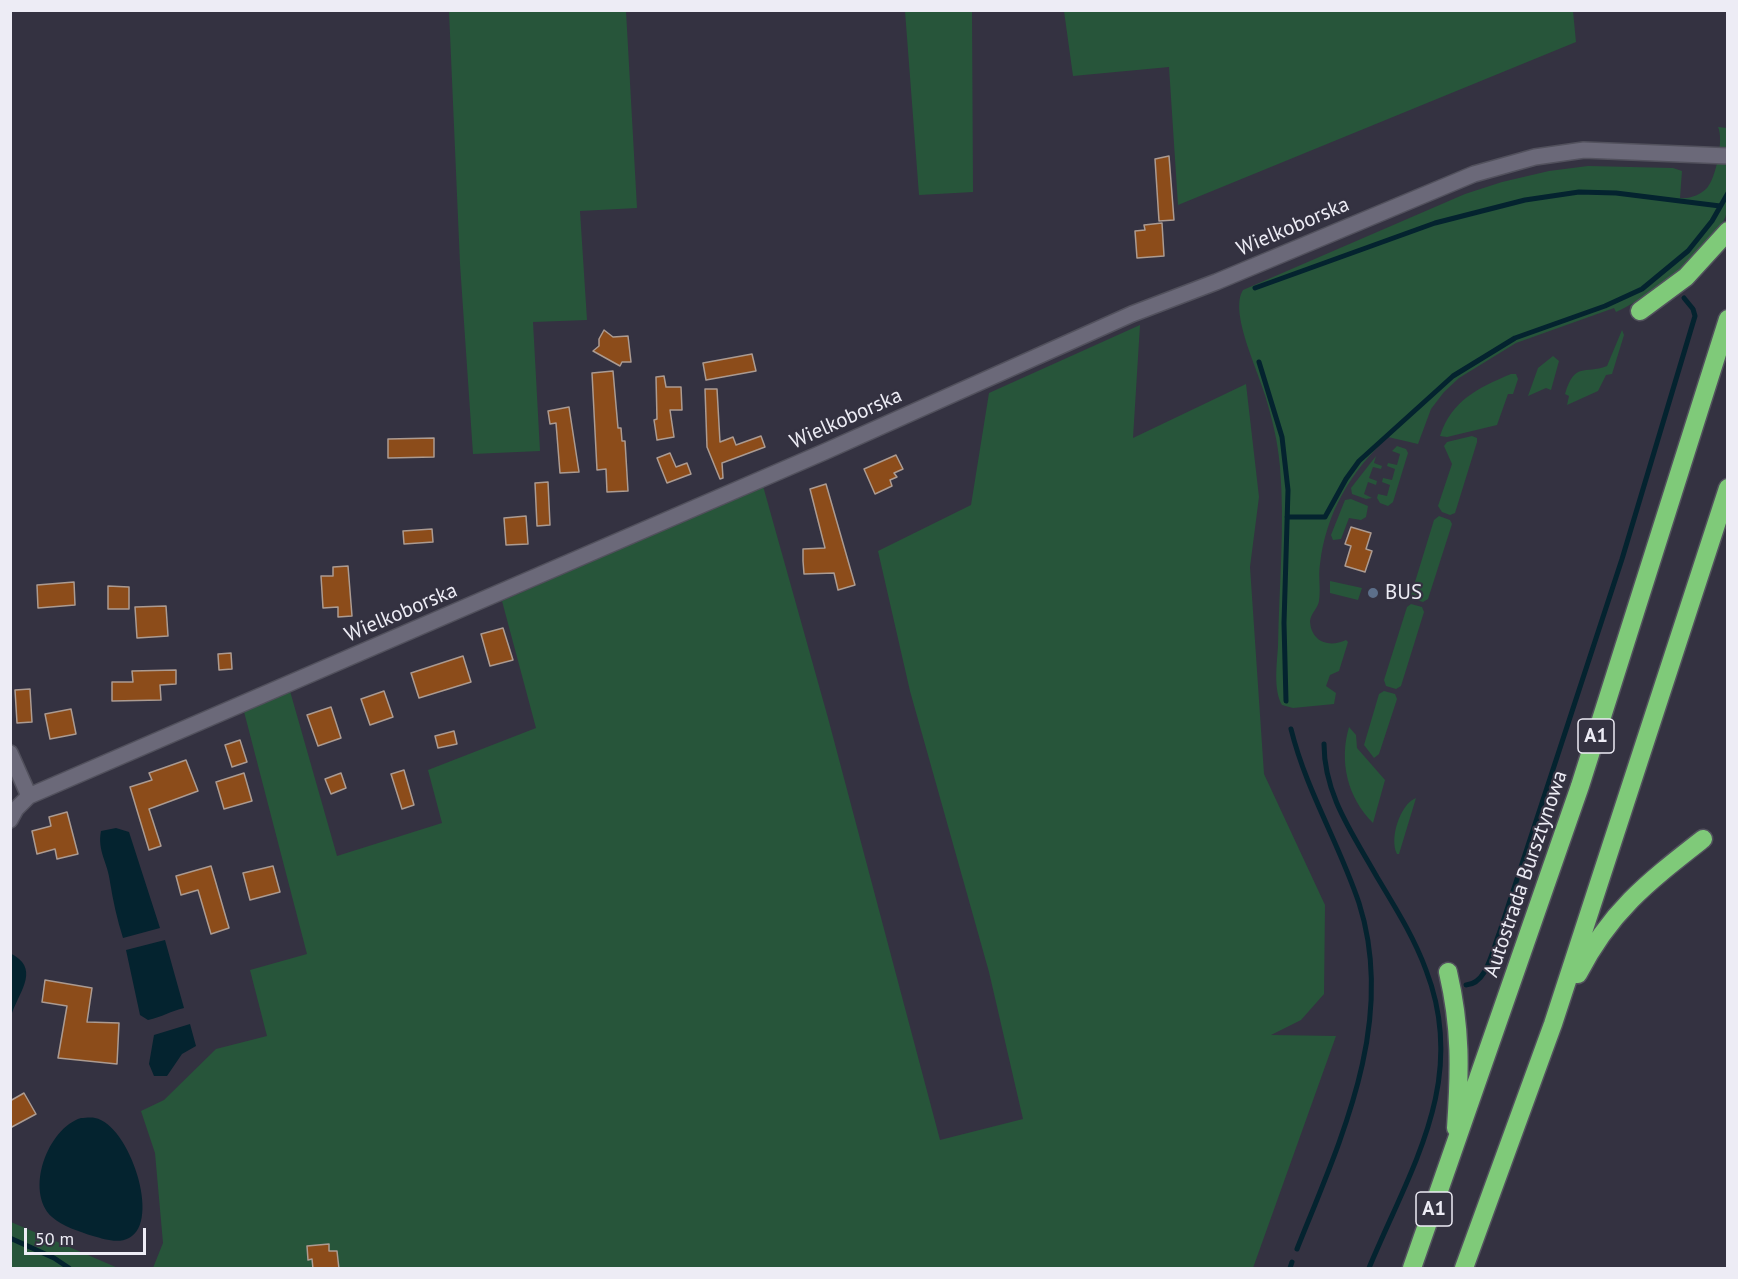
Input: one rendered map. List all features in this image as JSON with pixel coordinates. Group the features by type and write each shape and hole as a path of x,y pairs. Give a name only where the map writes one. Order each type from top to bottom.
{"highway":[{"path":"1640,311 1686,277 1728,231"},
{"name":"Autostrada Bursztynowa","path":"1412,1269 1583,775 1728,320"},
{"name":"A1","path":"1464,1269 1553,1024 1728,488"},
{"path":"1553,1024 1586,959 1622,907 1646,884 1703,839"},
{"path":"1448,972 1459,1028 1460,1049 1455,1150"}],"street":[{"name":"Wielkoborska","path":"10,819 29,796 803,462 1132,314 1216,282 1474,174 1535,157 1584,150 1722,156"},
{"path":"10,753 29,796"}],"green space":[{"path":"449,11 626,11 637,208 580,211 587,320 533,322 540,451 473,454 460,264"},
{"path":"905,11 972,11 973,192 919,195"},
{"path":"1064,11 1573,11 1576,42 1178,205 1169,67 1073,76"},
{"path":"1718,127 1727,128 1729,181 1727,211 1722,224 1697,254 1629,306 1616,312 1614,308 1516,343 1459,378 1431,409 1418,444 1388,437 1363,464 1342,494 1328,527 1320,564 1319,601 1310,621 1314,634 1322,641 1333,643 1346,640 1348,642 1339,671 1330,675 1326,686 1336,693 1334,704 1293,708 1282,705 1277,692 1276,676 1282,534 1280,467 1270,412 1242,326 1240,300 1243,290 1465,194 1502,182 1549,171 1588,166 1673,168 1682,171 1680,198 1695,196 1707,188 1713,176 1720,149"},
{"path":"1140,325 1133,438 1246,384 1259,497 1250,567 1264,774 1325,905 1324,994 1301,1020 1271,1035 1336,1036 1253,1268 153,1268 163,1243 155,1153 141,1111 164,1100 216,1049 267,1036 250,970 307,954 242,704 288,684 337,856 442,823 428,770 536,728 502,601 763,486 828,718 940,1140 1023,1119 989,972 910,691 878,551 971,505 989,393"},
{"path":"1622,330 1624,335 1612,374 1606,375 1598,391 1567,405 1569,396 1565,394 1573,377 1581,371 1607,366"},
{"path":"1553,356 1559,361 1551,390 1546,388 1528,396 1538,368"},
{"path":"1511,374 1516,374 1518,379 1513,394 1508,394 1497,425 1447,437 1440,436 1445,424 1459,404 1477,390"},
{"path":"1472,436 1477,438 1477,442 1455,513 1450,515 1442,512 1438,506 1452,464 1444,446 1447,442"},
{"path":"1397,446 1406,449 1408,453 1393,502 1388,506 1380,503 1377,498 1378,494 1387,496 1390,485 1382,482 1383,478 1392,480 1395,469 1387,466 1388,463 1397,465 1400,454 1392,451"},
{"path":"1376,456 1374,463 1382,466 1381,469 1373,467 1369,478 1377,481 1376,485 1368,482 1364,494 1372,498 1366,499 1352,494 1351,488"},
{"path":"1351,499 1368,506 1366,517 1361,520 1349,518 1341,539 1333,540 1331,535 1345,500"},
{"path":"1439,516 1450,520 1452,524 1428,599 1423,602 1413,599 1411,595 1434,520"},
{"path":"1330,581 1362,588 1358,600 1330,593"},
{"path":"1411,604 1422,607 1424,612 1401,686 1396,689 1386,686 1384,680 1407,607"},
{"path":"1384,691 1395,694 1397,699 1379,754 1374,758 1364,745 1379,694"},
{"path":"1349,727 1356,735 1357,748 1385,780 1373,823 1357,802 1348,778 1345,753"},
{"path":"1416,798 1399,854 1397,854 1395,831 1405,807"},
{"path":"11,1222 118,1268 11,1268"}],"water":[{"path":"116,828 129,832 160,928 123,938 100,845 101,831"},
{"path":"165,940 184,1008 148,1020 140,1015 126,950"},
{"path":"10,953 19,959 26,972 26,980 12,1013"},
{"path":"190,1024 196,1046 182,1054 167,1076 154,1076 149,1064 154,1035"},
{"path":"81,1118 95,1118 108,1124 129,1154 137,1174 142,1195 142,1213 138,1228 125,1240 106,1240 71,1228 52,1217 44,1206 40,1192 40,1177 50,1147 69,1124"}],"building":[{"path":"1169,156 1174,220 1159,221 1155,159"},
{"path":"1162,223 1164,256 1137,258 1135,231 1145,230 1144,225"},
{"path":"604,330 613,337 628,336 631,362 622,362 620,366 593,351 599,346 599,339"},
{"path":"752,354 756,371 706,380 703,363"},
{"path":"613,371 618,428 621,428 622,441 625,441 628,491 607,492 606,469 597,470 592,373"},
{"path":"664,376 666,387 681,387 682,410 670,410 674,437 657,440 654,420 657,419 656,377"},
{"path":"705,389 717,389 720,442 733,437 736,445 761,436 765,447 722,463 723,478 720,479 707,447"},
{"path":"569,407 579,472 560,473 556,423 550,424 548,411"},
{"path":"434,438 434,457 388,458 388,439"},
{"path":"670,453 676,467 687,463 691,474 667,483 657,458"},
{"path":"896,455 903,469 894,473 897,477 890,480 892,486 875,494 864,469"},
{"path":"548,482 550,525 537,526 535,483"},
{"path":"826,484 855,585 838,590 834,573 804,574 803,549 825,548 810,489"},
{"path":"526,516 528,544 506,545 504,518"},
{"path":"1351,527 1371,533 1366,549 1372,551 1365,572 1345,566 1351,546 1345,544"},
{"path":"432,529 433,542 404,544 403,531"},
{"path":"348,566 352,616 338,617 338,607 323,608 321,576 333,576 333,567"},
{"path":"74,582 75,605 38,608 37,585"},
{"path":"108,586 129,587 129,609 108,609"},
{"path":"166,606 168,636 137,638 135,607"},
{"path":"503,628 513,660 490,666 481,634"},
{"path":"231,653 232,669 219,670 218,654"},
{"path":"463,656 471,682 419,698 411,673"},
{"path":"176,670 176,684 160,685 161,700 112,701 112,682 133,682 132,671"},
{"path":"30,689 32,722 17,723 15,690"},
{"path":"384,691 393,717 370,725 361,699"},
{"path":"331,707 341,738 318,746 307,715"},
{"path":"71,709 76,734 50,739 45,714"},
{"path":"454,731 457,744 438,748 435,736"},
{"path":"240,740 247,762 232,767 225,745"},
{"path":"186,760 198,791 149,809 161,846 149,850 130,787 152,780 149,773"},
{"path":"404,770 414,805 402,809 391,774"},
{"path":"244,773 252,801 224,809 216,782"},
{"path":"341,773 346,788 331,794 325,779"},
{"path":"67,812 78,854 57,859 55,849 37,854 32,831 51,826 49,817"},
{"path":"211,866 229,928 211,934 198,890 181,895 176,876"},
{"path":"273,866 280,892 250,900 243,873"},
{"path":"45,980 92,988 87,1022 119,1023 117,1064 58,1058 67,1006 42,1002"},
{"path":"24,1093 36,1114 10,1128 10,1101"},
{"path":"329,1244 329,1251 337,1251 339,1269 313,1269 312,1259 308,1260 307,1246"}],"waterway":[{"path":"1255,288 1435,223 1525,200 1579,192 1616,193 1720,206"},
{"path":"1287,517 1325,517 1359,461 1453,376 1515,338 1605,306 1642,289 1688,251 1712,221 1728,193"},
{"path":"1466,985 1479,979 1488,966 1622,559 1695,316 1693,309 1684,298"},
{"path":"1259,362 1282,437 1288,490 1284,623 1286,701"},
{"path":"1291,729 1305,773 1359,903 1369,948 1372,992 1368,1036 1359,1079 1331,1165 1297,1249"},
{"path":"1324,744 1325,763 1334,797 1416,946 1438,1011 1441,1049 1438,1087 1429,1123 1369,1268"},
{"path":"10,1238 54,1258 69,1268"},
{"path":"1290,1268 1292,1262"}],"place":[{"name":"BUS","path":"1373,593"}]}
